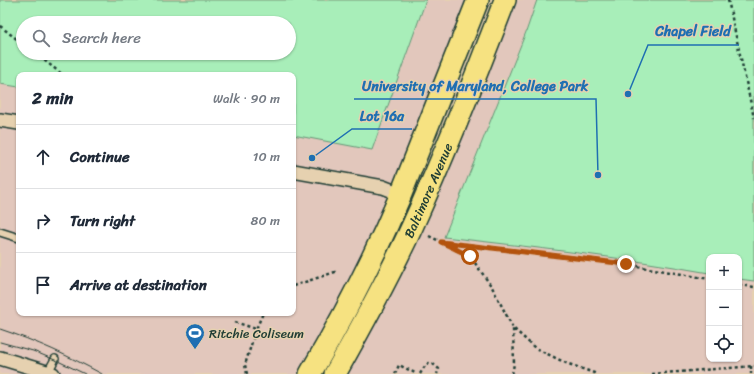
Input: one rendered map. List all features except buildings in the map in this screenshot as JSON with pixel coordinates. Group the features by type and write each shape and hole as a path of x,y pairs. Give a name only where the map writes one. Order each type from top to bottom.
{"main road":[{"name":"Baltimore Avenue","path":"310,374 378,248 478,0"},
{"name":"Baltimore Avenue","path":"335,374 387,279 412,228 460,115 505,0"}],"street":[{"path":"0,120 16,123"},
{"path":"296,171 383,187 401,194"},
{"path":"0,358 50,373"}],"lane":[{"path":"0,232 16,237"},
{"path":"50,373 55,359"}],"path":[{"path":"728,0 754,118"},
{"path":"0,26 16,39"},
{"path":"44,60 60,72"},
{"path":"429,236 470,256 492,287 513,328 535,348 566,363 597,374"},
{"path":"441,242 626,264 706,278"},
{"path":"296,285 338,270"},
{"path":"742,285 754,287"},
{"path":"247,374 245,365 256,328 262,316"},
{"path":"235,322 256,328"},
{"path":"512,374 514,364 513,328"},
{"path":"420,374 429,363 439,369 437,374"},
{"path":"394,374 399,365 417,374"},
{"path":"652,374 752,366 751,374"}],"shaded area":[{"path":"0,0 469,0 388,200 338,302 299,374 0,374"},
{"path":"507,0 754,0 754,374 345,374"}],"green space":[{"path":"0,0 426,0 372,150 296,136 296,72 16,72 16,87 0,84"},
{"path":"537,0 754,0 754,281 742,279 742,254 706,254 706,272 610,257 444,237 526,32"}],"tram line":[{"path":"0,329 52,349 102,374"},
{"path":"0,342 33,351 85,374"}],"place":[{"name":"Chapel Field","path":"628,94"},
{"name":"Lot 16a","path":"312,158"},
{"name":"University of Maryland, College Park","path":"598,175"},
{"name":"Ritchie Coliseum","path":"195,350"}],"route":[{"path":"470,256 441,242 626,264"}]}
